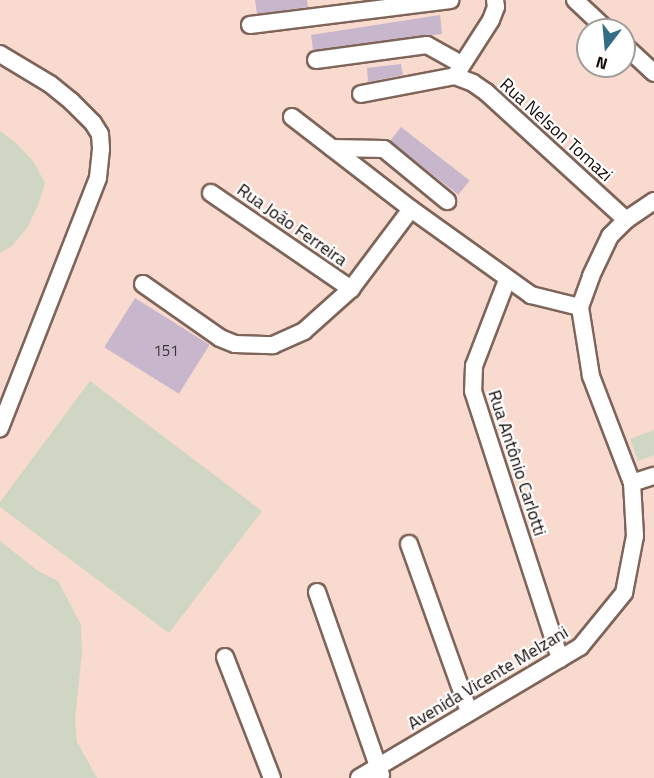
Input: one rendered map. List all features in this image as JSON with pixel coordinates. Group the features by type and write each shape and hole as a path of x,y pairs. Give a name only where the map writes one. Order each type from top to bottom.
{"street":[{"path":"250,25 450,0"},
{"path":"361,94 458,70 492,20 496,7 495,0"},
{"path":"575,0 594,18"},
{"name":"Rua Nelson Tomazi","path":"316,60 427,45 486,92 626,220"},
{"path":"0,54 50,84 78,108 100,134 101,149 98,178 0,428"},
{"path":"636,56 654,73"},
{"path":"292,117 411,210 507,280 531,295 580,306"},
{"path":"332,148 384,149 447,201"},
{"name":"Rua João Ferreira","path":"211,193 351,289"},
{"name":"Avenida Vicente Melzani","path":"359,778 381,772 469,712 580,647 624,593 635,536 632,483 591,376 580,306 610,236 626,220 654,201"},
{"path":"143,284 220,338 235,344 273,345 304,332 351,289 411,210"},
{"name":"Rua Antônio Carlotti","path":"507,280 474,366 473,391 560,659"},
{"path":"632,483 654,476"},
{"path":"409,544 469,712"},
{"path":"317,592 381,772"},
{"path":"225,657 272,778"}],"green space":[{"path":"0,131 16,143 33,161 45,183 37,208 27,228 12,246 0,253"},
{"path":"90,381 262,511 169,633 0,507 0,502"},
{"path":"654,430 654,455 638,461 630,439"},
{"path":"0,541 38,571 58,581 81,625 82,652 75,719 77,742 97,778 0,778"}],"building":[{"path":"255,0 307,0 308,7 257,14"},
{"path":"440,15 442,34 313,50 311,35"},
{"path":"401,64 403,75 368,82 367,68"},
{"path":"401,127 470,181 458,195 390,141"},
{"path":"135,298 210,345 179,394 104,347"}]}
